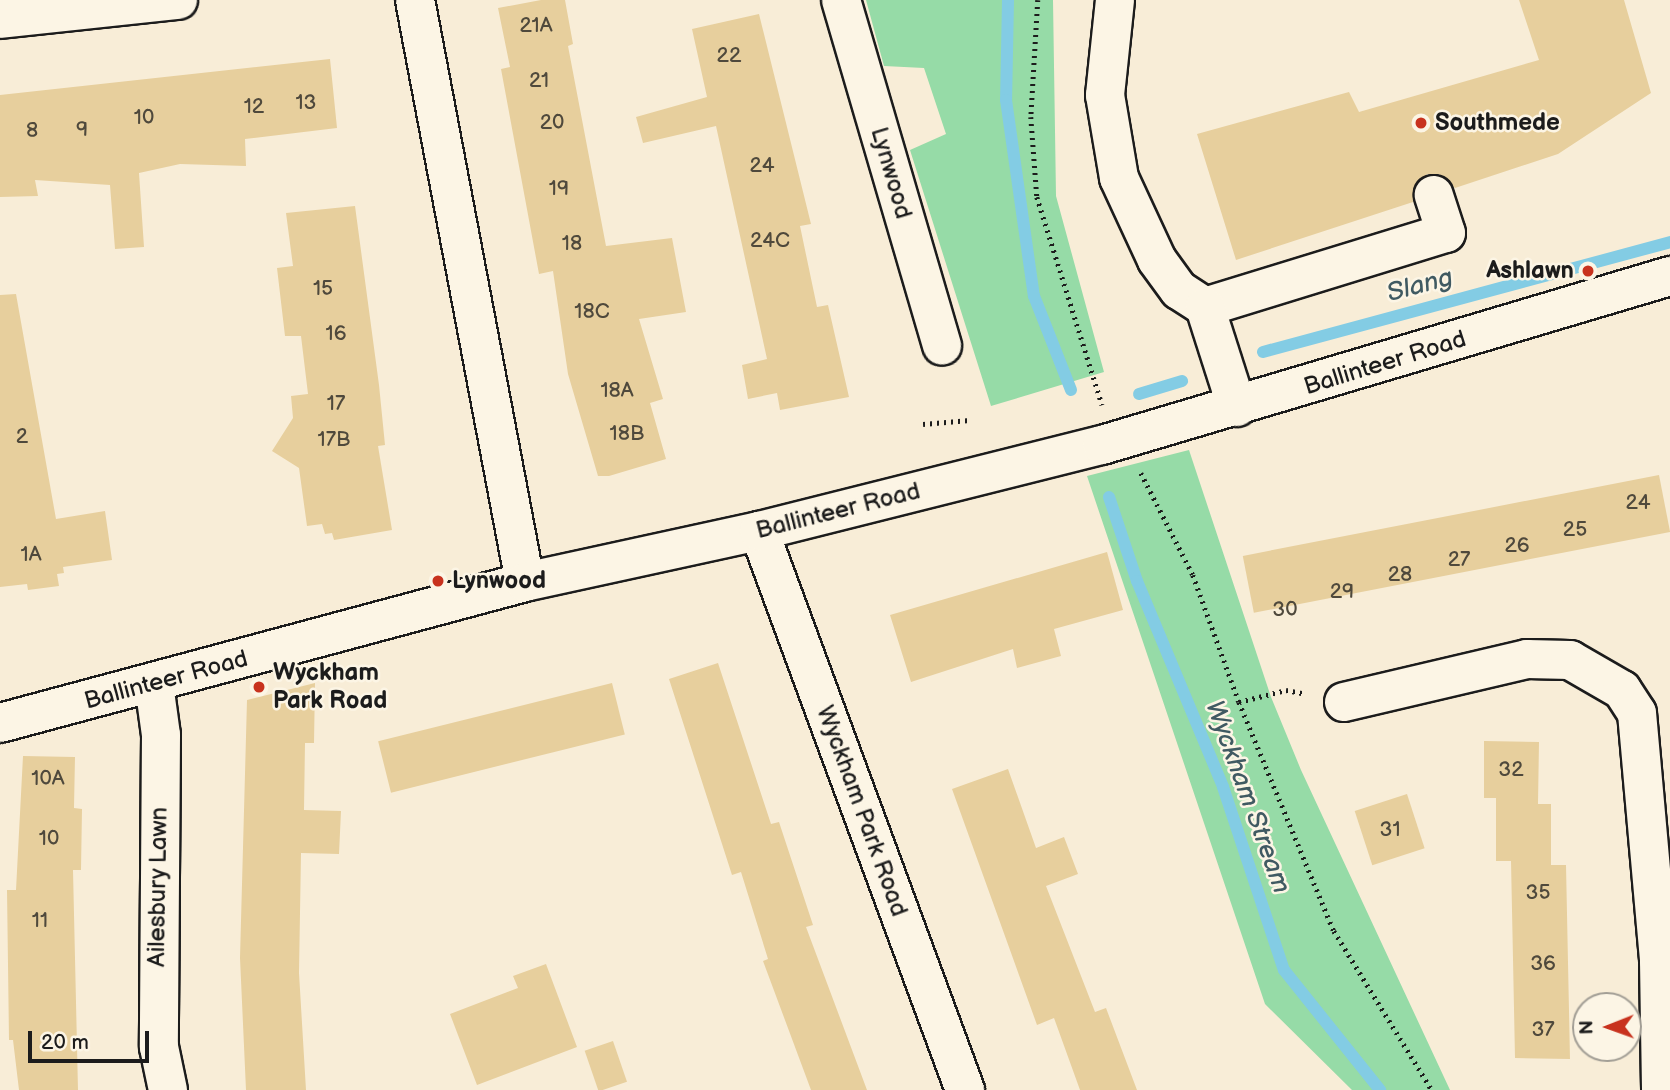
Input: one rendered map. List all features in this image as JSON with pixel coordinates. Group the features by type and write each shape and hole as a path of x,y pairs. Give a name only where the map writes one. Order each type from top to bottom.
{"street":[{"path":"0,19 178,0"},
{"path":"415,0 525,582"},
{"name":"Lynwood","path":"841,0 942,346"},
{"path":"1115,0 1105,95 1119,178 1157,260 1179,290 1205,307 1237,407"},
{"path":"1205,307 1446,233 1434,195"},
{"name":"Ballinteer Road","path":"0,723 154,684 525,582 759,531 1100,445 1237,407 1670,276"},
{"name":"Wyckham Park Road","path":"759,531 965,1090"},
{"path":"1344,702 1527,659 1570,660 1622,690 1637,713 1639,727 1658,961 1661,1090"},
{"name":"Ailesbury Lawn","path":"154,684 160,735 158,1023 168,1090"}],"path":[{"path":"1038,0 1031,117 1037,197 1092,383 1100,445 1137,464 1193,575 1239,702 1334,931 1432,1090"},
{"path":"923,424 970,420"},
{"path":"1239,702 1286,690 1344,702"}],"green space":[{"path":"866,0 1053,0 1056,196 1104,372 991,406 910,150 946,134 924,68 884,66"},
{"path":"1189,450 1271,697 1301,770 1450,1090 1352,1090 1265,1004 1087,476"}],"building":[{"path":"541,0 565,0 573,44 568,46 606,246 672,238 686,312 639,319 663,399 650,403 666,459 609,476 598,476 568,374 553,271 539,274 501,69 510,67 498,8"},
{"name":"Southmede","path":"1519,0 1624,0 1651,93 1558,154 1455,188 1439,174 1427,174 1413,190 1413,202 1236,260 1197,134 1349,92 1359,112 1539,60"},
{"path":"759,14 811,224 800,226 817,307 828,305 849,397 780,410 777,393 748,399 742,365 767,359 716,126 643,143 636,117 707,97 692,29"},
{"path":"330,59 337,128 245,139 246,166 180,164 139,173 144,247 115,249 110,185 35,180 38,196 0,197 0,95"},
{"path":"355,206 385,445 378,446 392,530 334,540 332,533 325,534 322,524 307,526 299,468 272,451 293,418 291,396 308,394 301,336 285,336 277,268 293,266 286,213"},
{"path":"16,294 56,519 105,511 112,560 63,567 64,573 57,574 59,586 28,590 27,584 0,587 0,295"},
{"path":"1659,475 1670,532 1254,613 1243,556"},
{"path":"1107,552 1123,610 1054,629 1061,656 1017,668 1013,649 911,682 890,615"},
{"path":"718,663 771,824 779,822 813,925 806,927 867,1090 811,1090 763,961 768,959 741,872 732,875 669,679"},
{"path":"315,683 314,743 305,743 304,810 341,811 339,854 301,853 299,973 306,1090 246,1090 240,958 247,700"},
{"path":"612,683 625,734 391,793 378,741"},
{"path":"1484,741 1539,742 1538,804 1551,804 1551,865 1566,865 1570,1059 1515,1058 1511,861 1496,861 1496,798 1484,798"},
{"path":"23,756 75,757 74,808 82,809 81,870 73,870 78,1090 19,1090 13,1040 9,1040 7,890 16,890"},
{"path":"1008,769 1036,848 1064,837 1078,874 1046,886 1095,1012 1106,1008 1137,1090 1080,1090 1054,1018 1037,1025 952,789"},
{"path":"1407,794 1425,848 1372,865 1355,811"},
{"path":"546,964 577,1047 477,1085 450,1014 518,988 513,976"},
{"path":"613,1041 627,1082 598,1090 585,1051"}],"waterway":[{"name":"Slang","path":"1008,0 1006,100 1034,296 1071,390"},
{"name":"Slang","path":"1263,352 1670,242"},
{"name":"Slang","path":"1139,394 1182,381"},
{"name":"Wyckham Stream","path":"1109,497 1137,581 1223,787 1284,970 1380,1090"}],"place":[{"name":"Southmede","path":"1421,123"},
{"name":"Ashlawn","path":"1588,271"},
{"name":"Lynwood","path":"438,581"},
{"name":"Wyckham Park Road","path":"259,687"}]}
